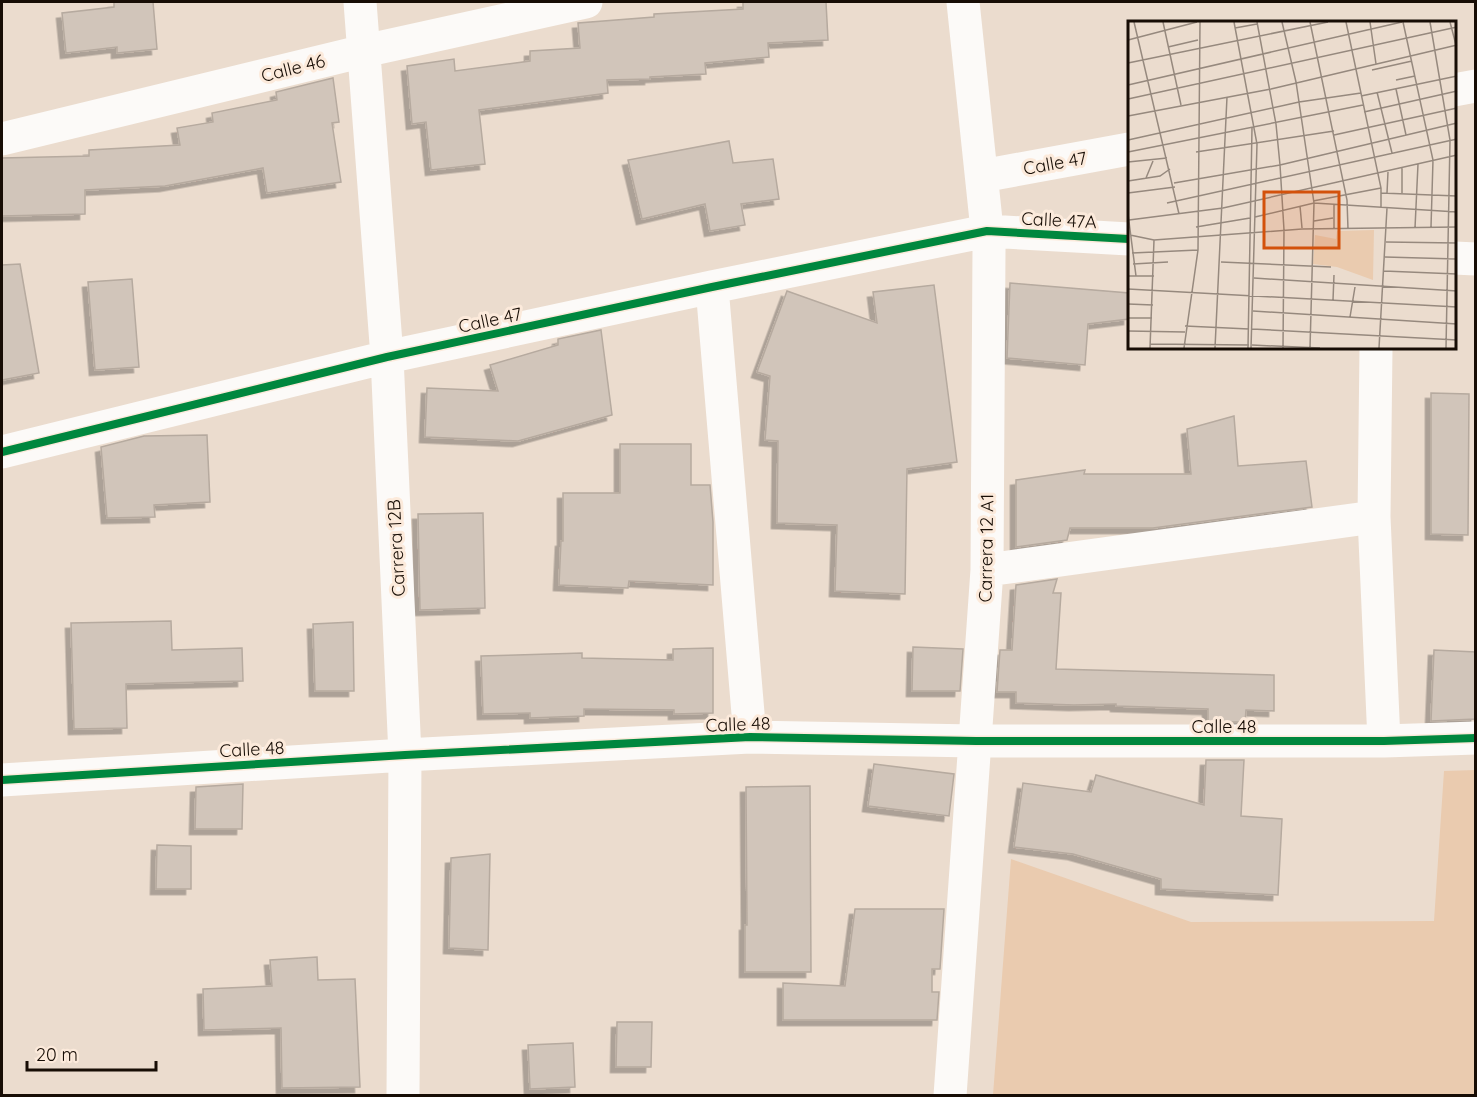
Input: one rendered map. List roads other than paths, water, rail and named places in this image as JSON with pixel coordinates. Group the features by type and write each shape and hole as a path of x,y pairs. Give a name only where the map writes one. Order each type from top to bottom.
{"street":[{"name":"Carrera 12B","path":"360,2 387,357 405,755 403,1095"},
{"name":"Calle 46","path":"2,139 364,51 586,2"},
{"name":"Carrera 12 A1","path":"950,1095 987,570 989,249 963,2"},
{"path":"1456,90 1476,86"},
{"name":"Calle 47","path":"982,176 1128,149"},
{"name":"Calle 47","path":"2,452 387,357 987,231"},
{"name":"Calle 47A","path":"987,231 1128,239"},
{"path":"1456,258 1476,259"},
{"path":"712,287 750,737"},
{"path":"1376,350 1374,517 1384,741"},
{"path":"987,570 1374,517"},
{"name":"Calle 48","path":"2,780 405,755 750,737 976,741 1384,741 1476,738"}]}
